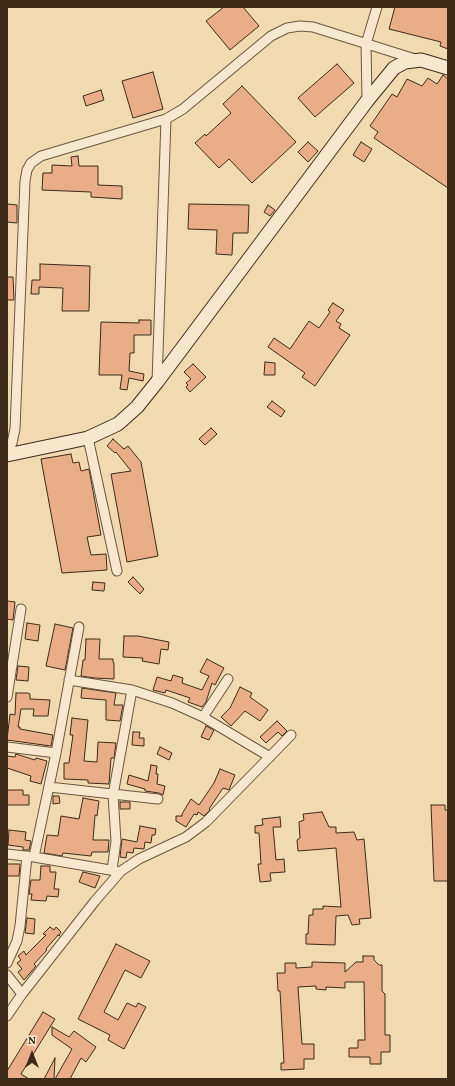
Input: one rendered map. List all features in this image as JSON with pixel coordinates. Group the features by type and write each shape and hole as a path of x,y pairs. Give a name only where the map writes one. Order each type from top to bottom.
{"street":[{"path":"367,101 366,44 377,7"},
{"path":"7,454 12,443 15,429 25,181 27,170 32,163 41,156 166,119 183,109 271,36 287,28 300,26 313,27 448,68"},
{"path":"7,454 88,438 102,433 118,424 137,407 367,101 394,68 405,62 420,60"},
{"path":"157,382 166,119"},
{"path":"88,438 118,571"},
{"path":"7,697 21,608"},
{"path":"7,963 17,941 31,856 49,787 79,627"},
{"path":"203,717 228,679"},
{"path":"69,680 115,686 172,703 203,717 270,757"},
{"path":"116,871 113,795 132,690"},
{"path":"7,1016 22,994 95,901 116,871 186,837 206,822 291,735"},
{"path":"7,747 56,753"},
{"path":"49,787 158,799"},
{"path":"7,854 31,856 116,871"},
{"path":"7,975 22,994"}],"building":[{"path":"224,7 243,7 259,26 230,50 206,21"},
{"path":"395,7 448,7 448,49 440,46 441,42 389,29"},
{"path":"337,64 354,83 315,117 298,98"},
{"path":"153,72 163,109 133,118 122,81"},
{"path":"443,75 448,79 448,188 374,138 378,132 370,126 392,94 397,97 407,79 422,86 428,78 437,84"},
{"path":"242,86 296,142 252,183 229,159 219,168 195,143 205,134 206,136 231,113 223,104"},
{"path":"101,90 104,100 86,106 83,96"},
{"path":"308,142 318,151 308,162 298,152"},
{"path":"361,142 372,149 364,162 353,155"},
{"path":"78,156 79,166 98,166 98,185 122,186 122,199 91,197 91,192 42,190 43,173 52,173 52,165 72,166 71,157"},
{"path":"7,204 17,205 17,223 7,222"},
{"path":"189,204 249,205 248,233 233,233 232,255 216,254 217,230 188,229"},
{"path":"268,205 275,210 270,216 264,212"},
{"path":"40,264 90,266 89,311 62,311 63,288 39,287 39,294 31,294 32,280 40,280"},
{"path":"7,277 13,277 14,300 7,300"},
{"path":"333,303 344,310 336,321 341,324 339,328 350,335 315,386 302,377 305,373 268,347 274,338 290,349 309,321 319,328 330,312 328,310"},
{"path":"139,320 151,320 151,335 134,335 134,353 130,353 129,371 144,374 143,381 129,378 127,390 120,389 122,375 99,375 101,322 139,323"},
{"path":"265,362 275,363 275,375 264,375"},
{"path":"193,364 206,377 190,392 186,387 188,385 186,383 191,379 184,372"},
{"path":"272,401 285,411 281,417 267,407"},
{"path":"211,428 217,434 205,445 199,439"},
{"path":"113,439 124,449 128,446 141,462 158,556 127,562 111,474 131,471 116,452 115,453 107,446"},
{"path":"71,454 73,463 79,462 81,471 89,469 101,535 87,537 91,555 106,554 107,570 62,573 41,459"},
{"path":"133,577 144,589 140,594 128,582"},
{"path":"93,582 105,583 104,591 92,590"},
{"path":"7,601 15,602 13,620 7,619"},
{"path":"27,623 40,625 38,641 25,639"},
{"path":"55,624 73,628 65,670 46,666"},
{"path":"124,636 138,636 169,642 168,650 161,649 159,664 142,661 143,658 123,657"},
{"path":"86,639 100,639 99,659 113,659 114,679 81,676 83,660 85,660"},
{"path":"207,659 224,668 215,685 212,683 206,702 202,707 188,702 190,698 166,690 165,693 153,690 157,677 171,681 173,675 183,678 182,683 202,690 209,676 200,672"},
{"path":"18,666 29,667 28,681 16,680"},
{"path":"240,687 252,693 250,697 268,710 260,721 245,711 231,726 221,717 230,708"},
{"path":"82,688 116,693 114,705 123,705 120,721 106,720 106,700 81,698"},
{"path":"16,693 28,693 30,694 30,699 50,700 48,716 33,716 34,709 21,709 18,727 20,727 20,729 53,735 51,746 7,740 10,714 15,715"},
{"path":"72,718 88,720 84,761 97,762 98,742 116,743 114,758 111,758 109,784 88,783 88,780 64,779 64,763 69,763 73,735 70,735"},
{"path":"277,721 287,731 282,736 278,732 266,743 260,737"},
{"path":"206,726 214,730 209,740 201,737"},
{"path":"133,732 140,732 139,738 144,738 144,746 132,745"},
{"path":"160,747 172,753 169,760 157,754"},
{"path":"16,754 35,760 36,758 47,761 41,784 30,781 31,776 7,768 7,756 15,757"},
{"path":"151,765 157,766 157,784 165,786 163,795 145,791 145,789 127,784 129,775 148,781"},
{"path":"220,769 235,775 229,790 223,788 209,809 210,810 204,816 198,812 197,815 194,814 186,827 176,821 176,816 182,816 191,799 199,805 214,783"},
{"path":"7,790 23,790 23,795 29,795 29,805 7,805"},
{"path":"53,796 59,796 60,803 53,804"},
{"path":"83,798 99,801 97,816 95,815 93,840 109,840 108,852 92,852 91,856 63,853 62,856 44,853 47,835 58,836 61,816 79,819"},
{"path":"120,802 130,802 130,809 120,809"},
{"path":"431,805 445,805 445,810 448,810 448,881 434,881"},
{"path":"322,812 329,827 336,827 336,833 354,832 357,840 364,839 371,918 359,919 360,924 352,925 348,915 336,916 335,945 306,944 309,915 313,915 313,909 323,909 323,906 341,907 336,848 298,851 297,840 300,838 299,822 304,820 303,814"},
{"path":"280,817 281,827 273,827 276,860 284,859 285,872 270,873 271,881 260,882 258,864 261,864 259,833 255,833 255,826 263,825 262,819"},
{"path":"140,826 156,829 155,835 152,835 151,843 145,842 144,849 134,848 133,853 127,852 126,858 120,857 122,839 137,842"},
{"path":"9,830 26,832 25,840 31,841 29,850 23,850 23,847 8,845"},
{"path":"7,864 20,864 19,876 7,876"},
{"path":"41,866 50,866 50,872 56,872 54,889 59,889 58,897 47,896 46,901 31,900 32,894 29,894 31,880 40,880"},
{"path":"83,872 100,876 95,888 79,882"},
{"path":"27,918 35,919 34,934 25,933"},
{"path":"50,927 54,930 56,927 61,932 59,935 60,936 58,935 46,949 47,950 34,964 36,966 24,980 18,972 22,969 17,963 21,960 18,956 24,951 26,955 46,935 43,934"},
{"path":"116,944 150,961 141,978 125,970 104,1012 118,1020 127,1003 136,1007 138,1003 146,1007 124,1049 108,1040 110,1035 78,1019"},
{"path":"363,956 374,956 374,960 379,965 382,965 382,991 385,994 385,1035 390,1035 390,1052 381,1052 381,1064 370,1064 370,1057 349,1057 349,1048 358,1048 358,1040 365,1040 364,982 345,982 345,988 326,987 326,990 316,989 316,986 298,987 302,1044 314,1044 314,1059 304,1059 304,1069 281,1070 281,1063 284,1063 280,991 278,991 277,973 285,973 285,963 296,963 296,968 312,967 312,962 345,963 345,972 356,962 363,962"},
{"path":"43,1012 55,1019 21,1074 29,1079 7,1079 7,1071"},
{"path":"52,1027 69,1037 74,1031 96,1047 86,1062 81,1058 70,1079 55,1079 72,1049 52,1035"},
{"path":"55,1058 54,1079 44,1079"}]}
